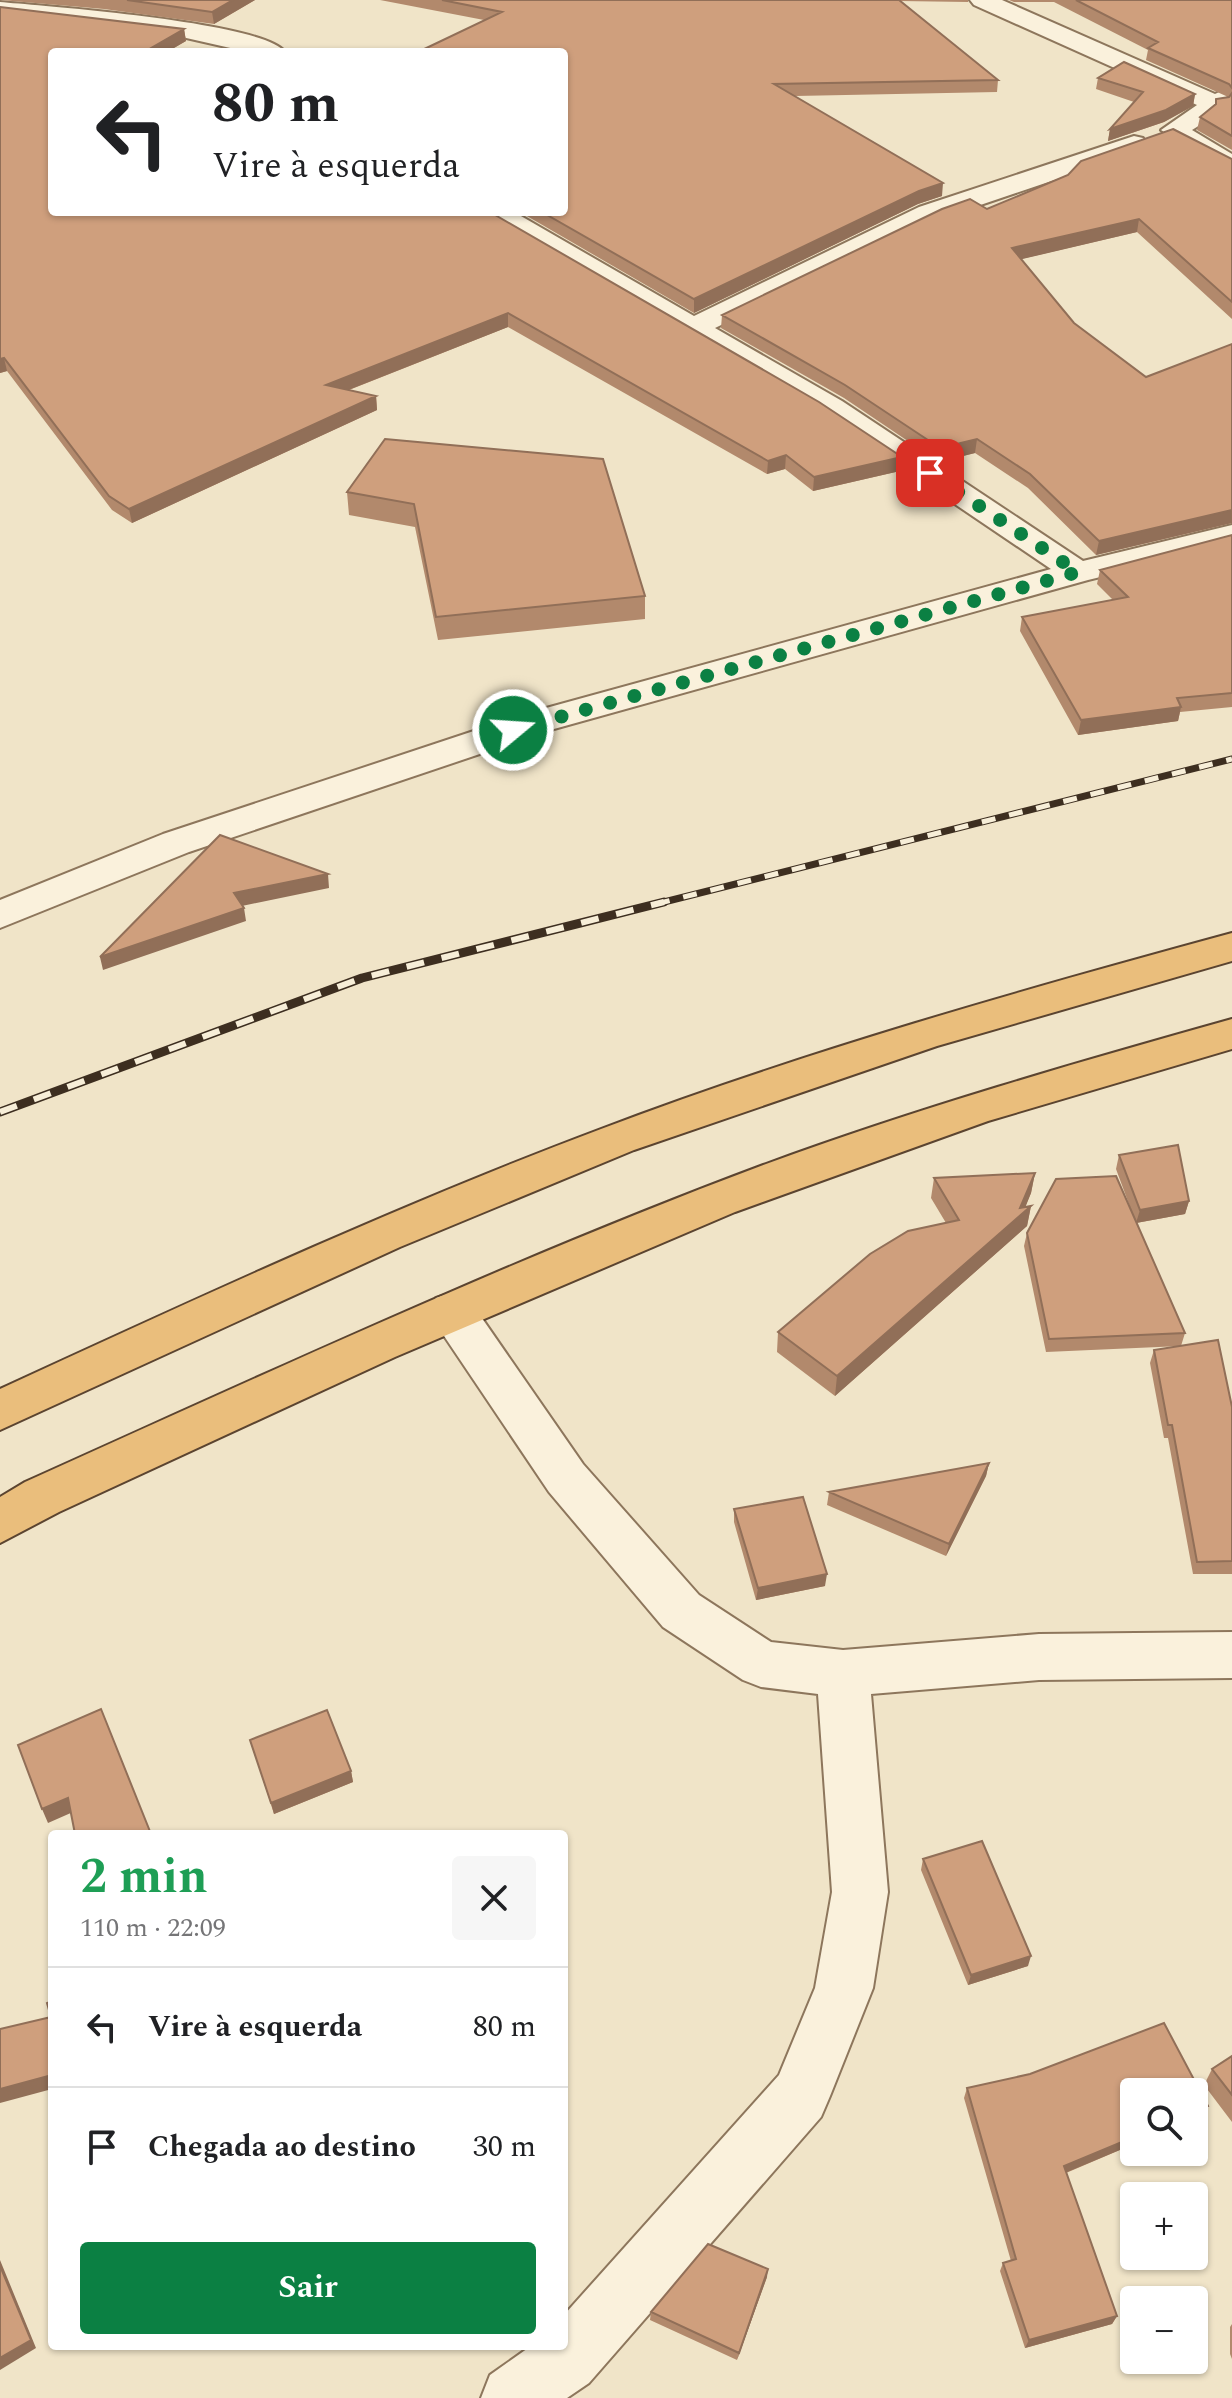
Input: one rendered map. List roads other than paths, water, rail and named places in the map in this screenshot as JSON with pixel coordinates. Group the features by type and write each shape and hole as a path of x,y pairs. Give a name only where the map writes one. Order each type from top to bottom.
{"highway":[{"path":"0,1411 313,1266 619,1139 1003,1009 1232,947"},
{"path":"0,1522 42,1497 452,1311 720,1200 1020,1093 1232,1034"}],"street":[{"path":"982,0 1223,98"},
{"path":"0,9 140,24 238,40 261,48"},
{"path":"694,327 929,213 1174,130 1223,98"},
{"path":"1174,130 1232,165"},
{"path":"501,216 831,407 1078,572"},
{"path":"0,915 176,843 541,721 1078,572 1232,535"},
{"path":"452,1311 566,1478 681,1611 761,1664 843,1673 1039,1657 1232,1655"},
{"path":"513,2398 566,2360 800,2096 844,1988 860,1892 843,1673"}],"railway":[{"path":"656,904 1232,759"},
{"path":"0,1112 362,978 664,902"}]}
